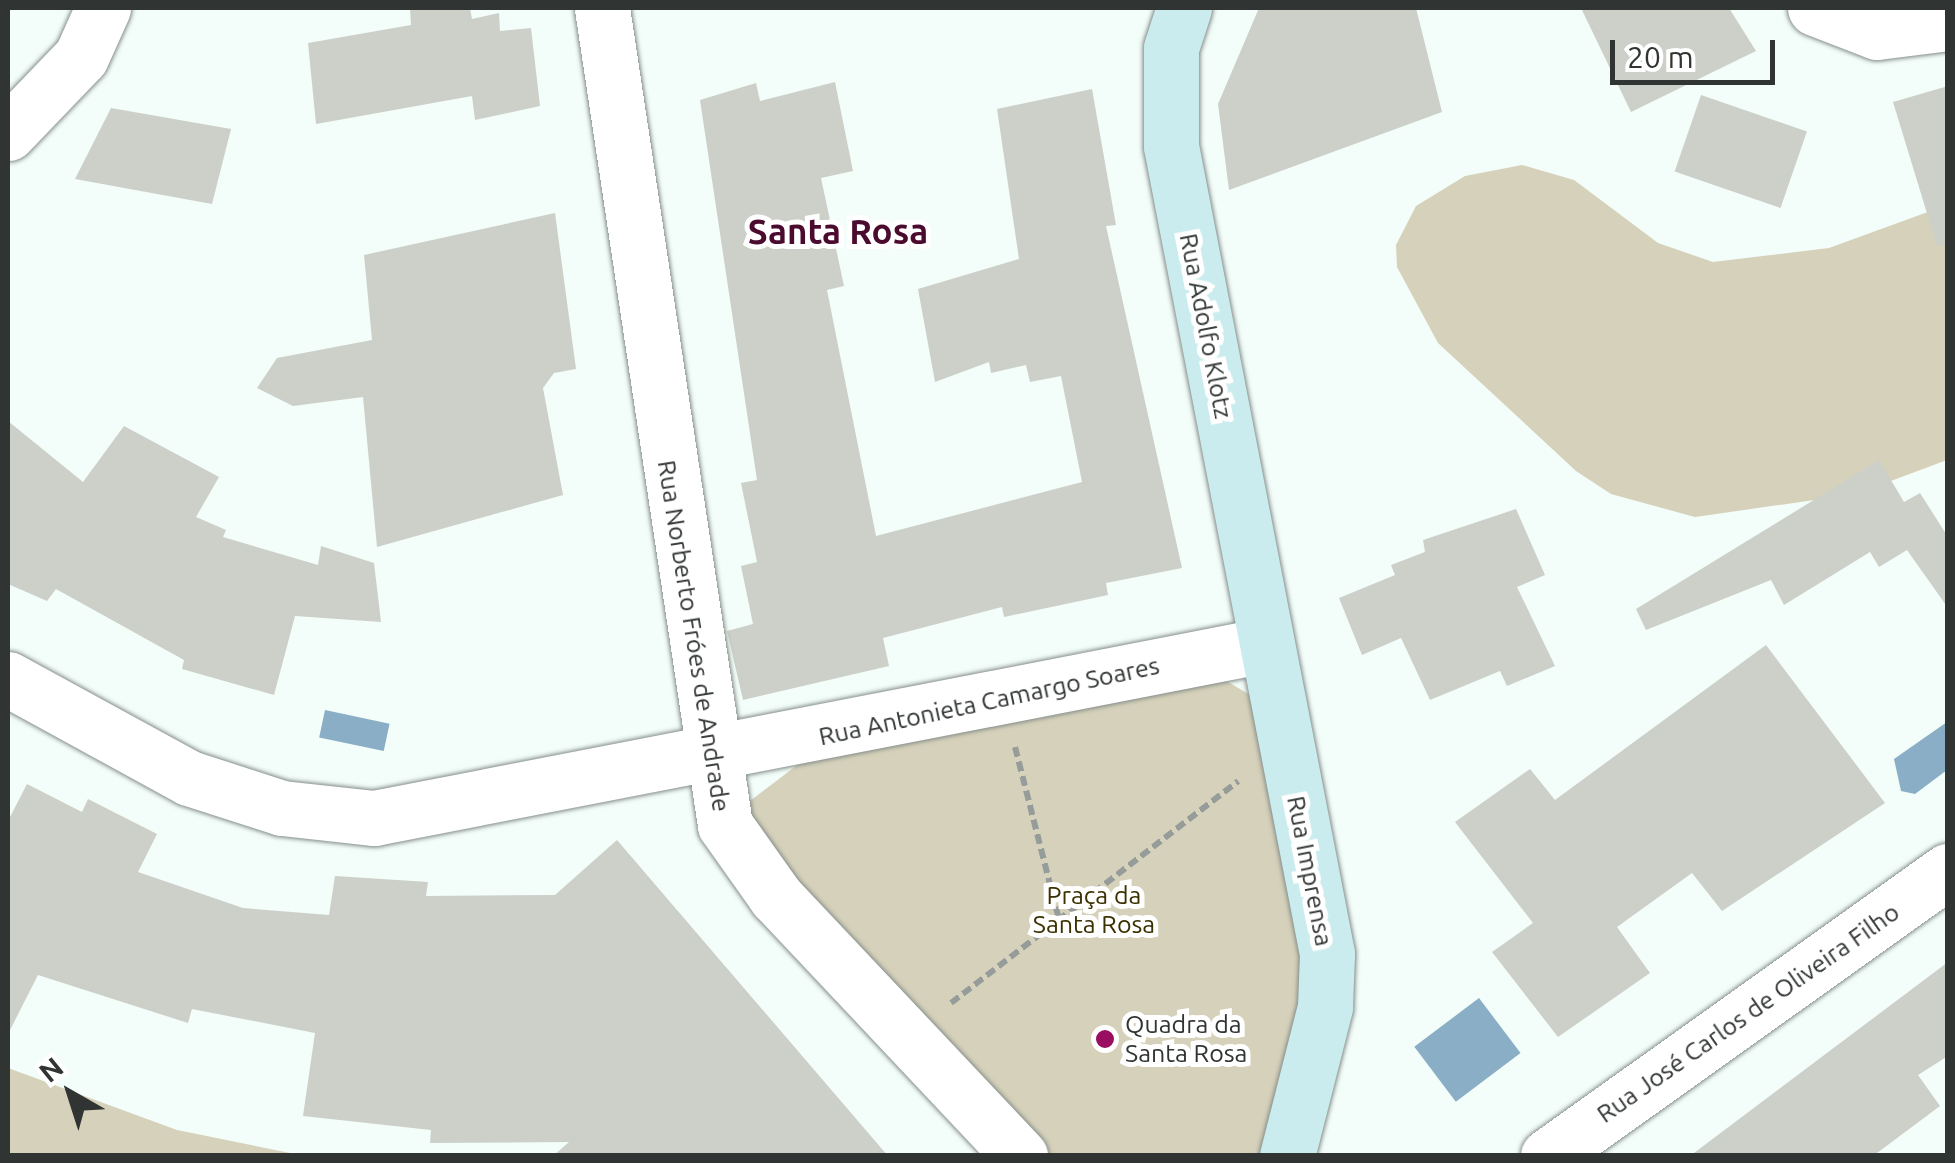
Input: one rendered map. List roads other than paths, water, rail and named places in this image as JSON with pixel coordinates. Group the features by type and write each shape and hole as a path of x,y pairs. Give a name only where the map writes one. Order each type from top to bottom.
{"street":[{"path":"8,133 74,66 103,8"},
{"name":"Rua Norberto Fróes de Andrade","path":"602,8 712,758 726,824 748,861 1020,1156"},
{"name":"Rua Adolfo Klotz","path":"1184,8 1171,48 1172,146 1266,645"},
{"path":"1814,8 1878,32 1948,23"},
{"name":"Rua Antonieta Camargo Soares","path":"8,679 173,771 319,814 422,815 1266,645"},
{"name":"Rua Imprensa","path":"1266,645 1327,954 1324,1007 1287,1156"},
{"name":"Rua José Carlos de Oliveira Filho","path":"1548,1156 1948,871"}],"water":[{"path":"325,710 390,724 384,751 319,737"},
{"path":"1947,722 1947,770 1915,794 1901,791 1894,759"},
{"path":"1479,998 1521,1053 1456,1102 1414,1047"}],"place":[{"name":"Quadra da Santa Rosa","path":"1105,1039"}],"district":[{"name":"Santa Rosa","path":"838,231"}],"park label":[{"name":"Praça da Santa Rosa","path":"1094,910"}]}
